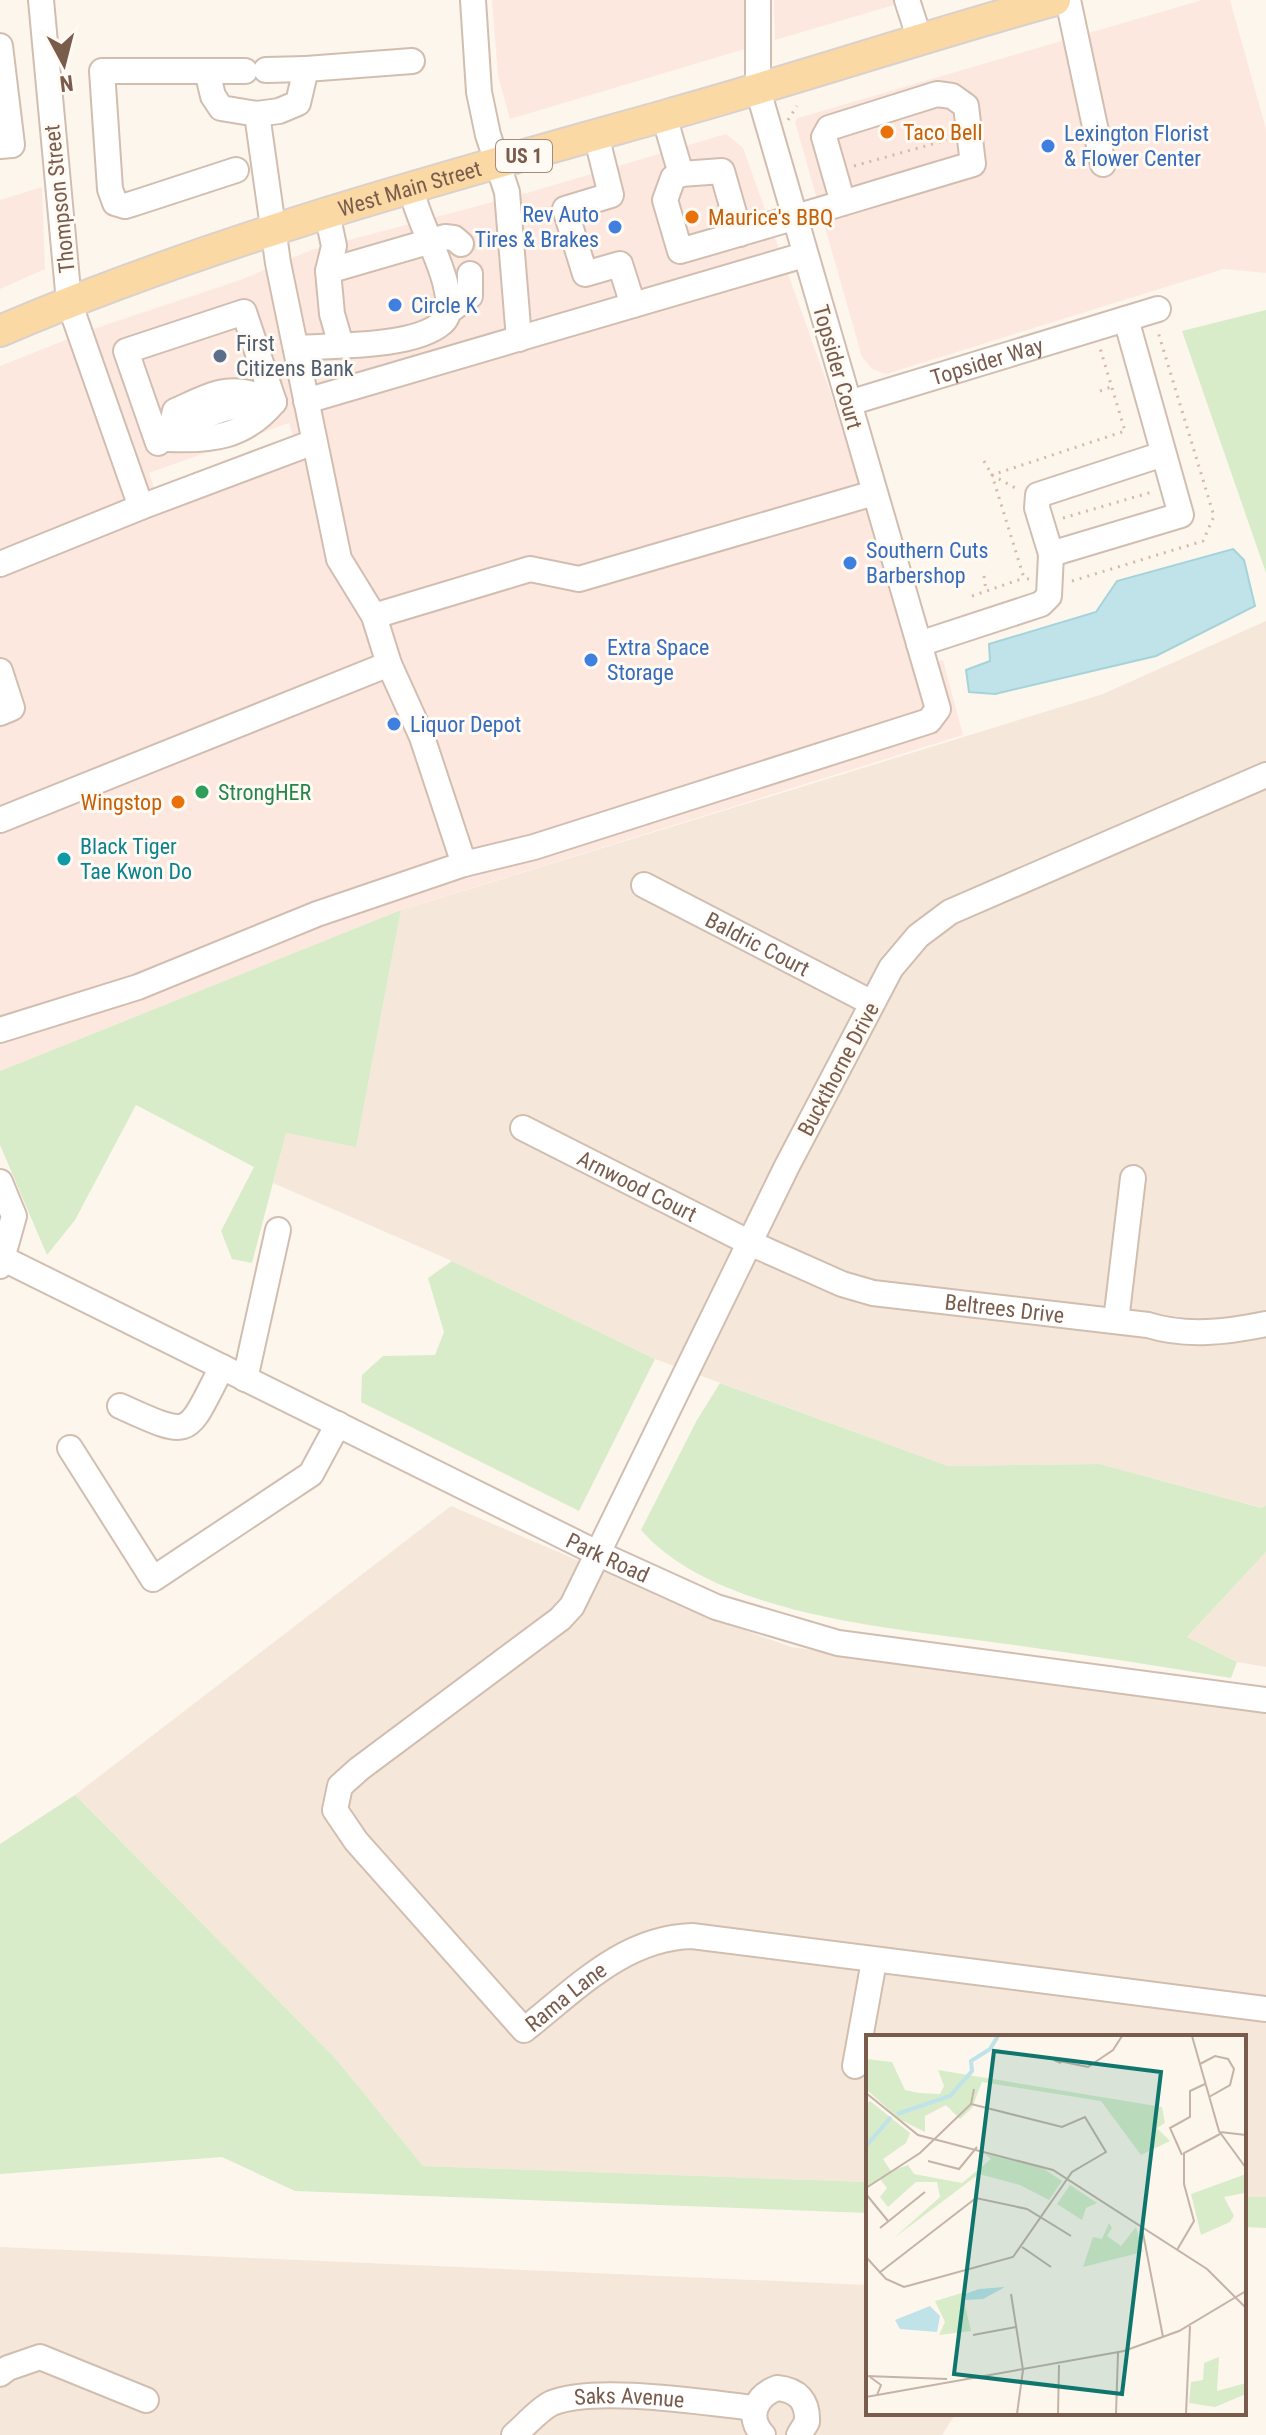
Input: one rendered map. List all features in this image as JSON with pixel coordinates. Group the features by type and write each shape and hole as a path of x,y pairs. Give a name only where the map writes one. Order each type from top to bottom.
{"main road":[{"name":"West Main Street","path":"0,331 69,302 275,227 758,90 1053,1"}],"street":[{"name":"Thompson Street","path":"41,0 69,302 141,507"},
{"path":"473,0 479,92 507,192 519,339"},
{"name":"Topsider Court","path":"464,864 534,847 929,721 938,709 758,90 758,0"},
{"path":"907,0 920,40"},
{"path":"1053,1 1103,164"},
{"path":"0,46 12,145 0,146"},
{"path":"236,170 125,206 115,203 110,189 102,71 306,69 412,61"},
{"path":"207,71 213,96 221,108 257,114 279,111 298,103 306,69"},
{"path":"3,86 48,81"},
{"path":"740,234 722,171 681,174 673,178 665,200 680,251 706,243 740,234 794,218 973,164 966,106 945,94 826,132 827,153 843,203"},
{"path":"0,1030 138,987 317,914 464,864 422,737 389,664 374,616 339,559 278,263 257,114"},
{"path":"664,116 681,174"},
{"path":"596,135 611,195 565,209 585,274 620,264 633,305"},
{"path":"411,189 418,219 432,241 449,311"},
{"path":"327,213 334,246 328,271 332,314 341,345"},
{"path":"328,271 432,241 454,238 461,244"},
{"path":"706,243 717,280"},
{"path":"123,456 274,402 423,367 804,255"},
{"path":"296,348 414,337 443,323 449,311 470,296 470,274"},
{"path":"1051,554 1181,515 1126,319 1158,309"},
{"path":"90,363 244,312 274,402"},
{"name":"Topsider Way","path":"849,403 1126,319"},
{"path":"414,337 423,367"},
{"path":"126,351 163,441"},
{"path":"163,441 181,427 240,404 274,402"},
{"path":"0,564 314,442"},
{"path":"919,644 1041,604 1049,596 1051,554 1037,508 1038,495 1163,454"},
{"path":"374,616 530,569 579,579 874,493"},
{"path":"0,820 389,664"},
{"path":"0,671 12,708 0,713"},
{"name":"Buckthorne Drive","path":"597,1553 750,1243 872,1003 902,952 934,921 1266,775"},
{"name":"Baldric Court","path":"644,885 872,1003"},
{"name":"Arnwood Court","path":"523,1128 750,1243"},
{"path":"1116,1321 1133,1178"},
{"path":"0,1182 14,1216 1,1260"},
{"path":"245,1379 278,1230"},
{"name":"Beltrees Drive","path":"750,1243 828,1279 873,1293 1116,1321 1165,1331 1201,1332 1266,1324"},
{"name":"Park Road","path":"1,1260 597,1553 716,1607 838,1643 1266,1700"},
{"path":"120,1406 172,1429 187,1427 197,1415 222,1367"},
{"path":"70,1448 153,1579 311,1474 338,1424"},
{"name":"Rama Lane","path":"597,1553 572,1606 560,1619 340,1786 335,1810 356,1841 524,2030 623,1954 656,1940 692,1936 1266,2009"},
{"path":"855,2066 874,1961"},
{"path":"0,2374 40,2357 146,2400"},
{"path":"763,2435 754,2419 755,2408 759,2399 777,2388 797,2394 808,2412 807,2422 799,2435"},
{"name":"Saks Avenue","path":"514,2435 552,2403 585,2398 649,2396 755,2408"}],"path":[{"path":"847,169 955,138"},
{"path":"887,150 890,156"},
{"path":"1103,337 1099,346 1128,441"},
{"path":"1100,391 1111,387"},
{"path":"992,475 1125,431"},
{"path":"984,461 992,475 1024,578"},
{"path":"992,475 1024,493"},
{"path":"1049,523 1152,492"},
{"path":"984,576 986,591"},
{"path":"972,596 1024,578 1039,581"}],"shaded area":[{"path":"492,0 747,0 745,49 510,119 498,76"},
{"path":"774,0 911,0 775,40"},
{"path":"1202,0 1230,0 1266,129 1266,273 1224,269 886,374 872,369 862,357 795,122 798,118"},
{"path":"726,134 743,148 831,394 916,667 943,660 963,735 401,910 0,1071 0,366 96,328 243,279 311,250 527,193","holes":["289,423 300,459 162,510 149,473"]},
{"path":"42,187 45,269 0,289 0,200"},
{"path":"1266,621 1266,1505 1263,1508 1100,1464 948,1466 655,1359 452,1261 273,1183 286,1133 356,1146 401,910 1103,694"},
{"path":"451,1506 722,1622 791,1647 1266,1714 1266,2197 1246,2197 1246,2035 866,2035 866,2182 423,2166 336,2059 75,1795"},
{"path":"1266,1552 1266,1667 1237,1662 1187,1637"},
{"path":"0,2247 866,2285 866,2415 955,2415 942,2435 0,2435"}],"green space":[{"path":"1266,310 1266,573 1182,331"},
{"path":"401,910 356,1147 286,1133 252,1263 232,1259 221,1231 254,1167 136,1105 75,1220 47,1255 0,1145 0,1071"},
{"path":"452,1261 655,1359 579,1511 361,1402 362,1375 383,1356 435,1355 444,1332 428,1278"},
{"path":"720,1383 948,1466 1100,1464 1262,1508 1266,1505 1266,1552 1187,1637 1237,1662 1231,1678 868,1625 815,1614 764,1601 716,1583 675,1560 641,1530 697,1420"},
{"path":"75,1795 336,2059 423,2166 866,2182 866,2213 295,2191 222,2157 0,2174 0,1844"},
{"path":"1246,2197 1266,2197 1266,2228 1246,2227"}],"water":[{"path":"1233,549 1244,560 1255,606 1156,656 995,694 969,692 966,670 990,661 989,644 1096,612 1117,581"}],"place":[{"name":"Taco Bell","path":"887,132"},
{"name":"Lexington Florist & Flower Center","path":"1048,146"},
{"name":"Maurice's BBQ","path":"692,217"},
{"name":"Rev Auto Tires & Brakes","path":"615,227"},
{"name":"Circle K","path":"395,305"},
{"name":"First Citizens Bank","path":"220,356"},
{"name":"Southern Cuts Barbershop","path":"850,563"},
{"name":"Extra Space Storage","path":"591,660"},
{"name":"Liquor Depot","path":"394,724"},
{"name":"StrongHER","path":"202,792"},
{"name":"Wingstop","path":"178,802"},
{"name":"Black Tiger Tae Kwon Do","path":"64,859"}]}
